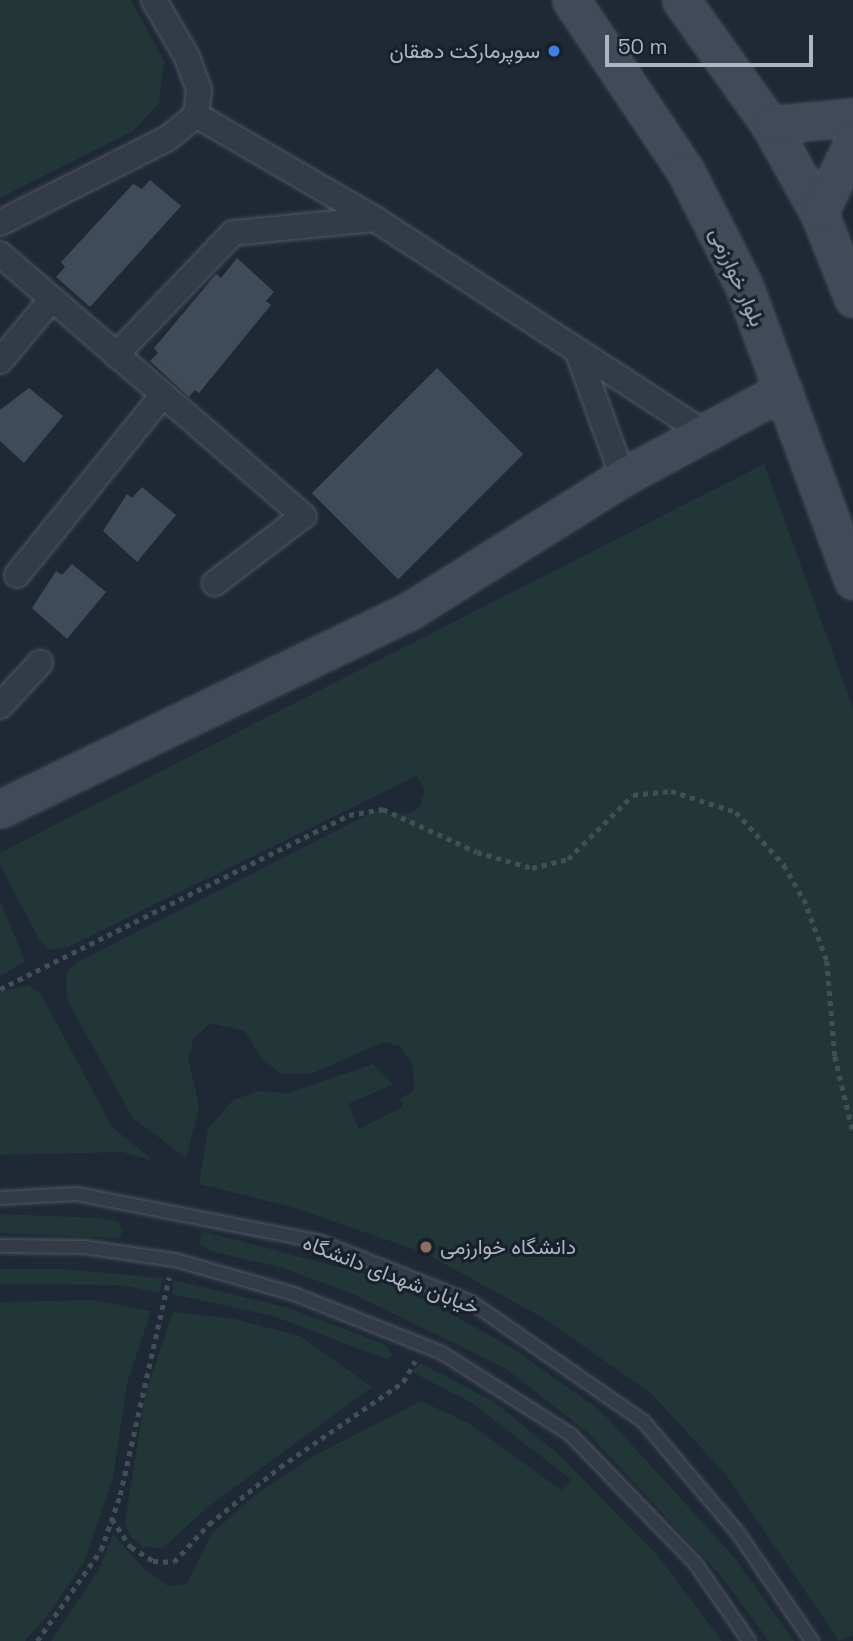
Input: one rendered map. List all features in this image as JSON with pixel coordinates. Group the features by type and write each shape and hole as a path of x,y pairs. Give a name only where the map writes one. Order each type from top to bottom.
{"street":[{"path":"0,223 130,159 196,115 199,90 187,57 154,0"},
{"name":"بلوار خوارزمی","path":"570,0 685,170 744,286 853,580"},
{"path":"681,0 770,125 819,213 853,298"},
{"path":"196,115 375,219 702,431"},
{"path":"770,125 853,117"},
{"path":"819,213 853,142"},
{"path":"116,355 233,233 375,219"},
{"path":"0,254 303,516 215,583"},
{"path":"0,361 52,299"},
{"path":"578,353 623,477"},
{"path":"0,809 411,610 623,477 702,431 783,390"},
{"path":"17,575 163,395"},
{"path":"0,706 40,663"}],"lane":[{"name":"خیابان شهدای دانشگاه","path":"0,1198 77,1194 321,1242 471,1302 644,1422 738,1533 813,1641"},
{"path":"0,1246 84,1247 175,1260 294,1294 423,1346 572,1435 695,1563 749,1641"}],"path":[{"path":"0,989 349,815 383,809 494,858 544,867 568,859 634,795 671,791 736,812 784,865 804,899 827,961 835,1056 853,1132"},
{"path":"37,1641 102,1550 161,1302 175,1260"},
{"path":"111,1519 131,1547 153,1561 174,1562 209,1524 273,1473 403,1382 423,1346"}],"green space":[{"path":"0,0 131,0 164,61 159,103 133,131 0,198"},
{"name":"دانشگاه خوارزمی","path":"764,464 853,708 853,1635 839,1641 727,1476 652,1394 545,1319 425,1253 289,1206 199,1184 208,1129 233,1100 259,1091 288,1093 373,1064 393,1084 348,1104 359,1129 403,1107 400,1099 414,1090 413,1065 400,1046 383,1042 311,1074 281,1074 261,1058 245,1031 211,1023 194,1038 188,1058 199,1106 186,1158 133,1118 67,1000 66,973 76,963 375,811 408,814 420,807 425,789 416,776 68,947 50,950 39,939 0,865 0,853"},
{"path":"0,901 25,961 0,976"},
{"path":"28,985 41,994 112,1127 154,1161 122,1152 0,1155 0,992"},
{"path":"0,1214 101,1218 119,1222 122,1230 120,1238 0,1233"},
{"path":"202,1231 361,1273 426,1300 514,1349 601,1411 734,1557 794,1641 769,1641 720,1575 587,1432 505,1368 353,1294 283,1268 211,1251 199,1244"},
{"path":"0,1269 62,1269 162,1278 160,1293 122,1285 0,1284"},
{"path":"173,1280 289,1308 384,1344 393,1356 386,1359 273,1316 172,1294"},
{"path":"92,1300 151,1311 127,1383 113,1478 84,1562 50,1612 25,1641 0,1641 0,1302"},
{"path":"173,1312 235,1319 300,1336 372,1387 209,1506 163,1548 143,1547 130,1536 125,1522 146,1392"},
{"path":"420,1363 493,1401 558,1454 658,1556 722,1641 51,1641 100,1568 113,1534 143,1568 168,1586 187,1584 212,1533 254,1496 312,1457 421,1401 468,1423 561,1490 572,1480 472,1403 418,1375 413,1371"}],"building":[{"path":"150,180 181,206 90,307 56,277 65,267 61,262 133,184 142,189"},
{"path":"237,258 274,292 266,301 271,305 199,393 195,390 189,397 150,361 158,353 154,348 216,274 221,278"},
{"path":"437,368 523,454 398,579 312,493"},
{"path":"29,388 63,416 24,463 0,441 0,410"},
{"path":"142,487 176,515 137,562 103,531 127,494 132,498"},
{"path":"72,564 106,592 67,639 32,608 56,571 62,575"}],"place":[{"name":"سوپرمارکت دهقان","path":"554,51"},
{"name":"دانشگاه خوارزمی","path":"426,1247"}]}
